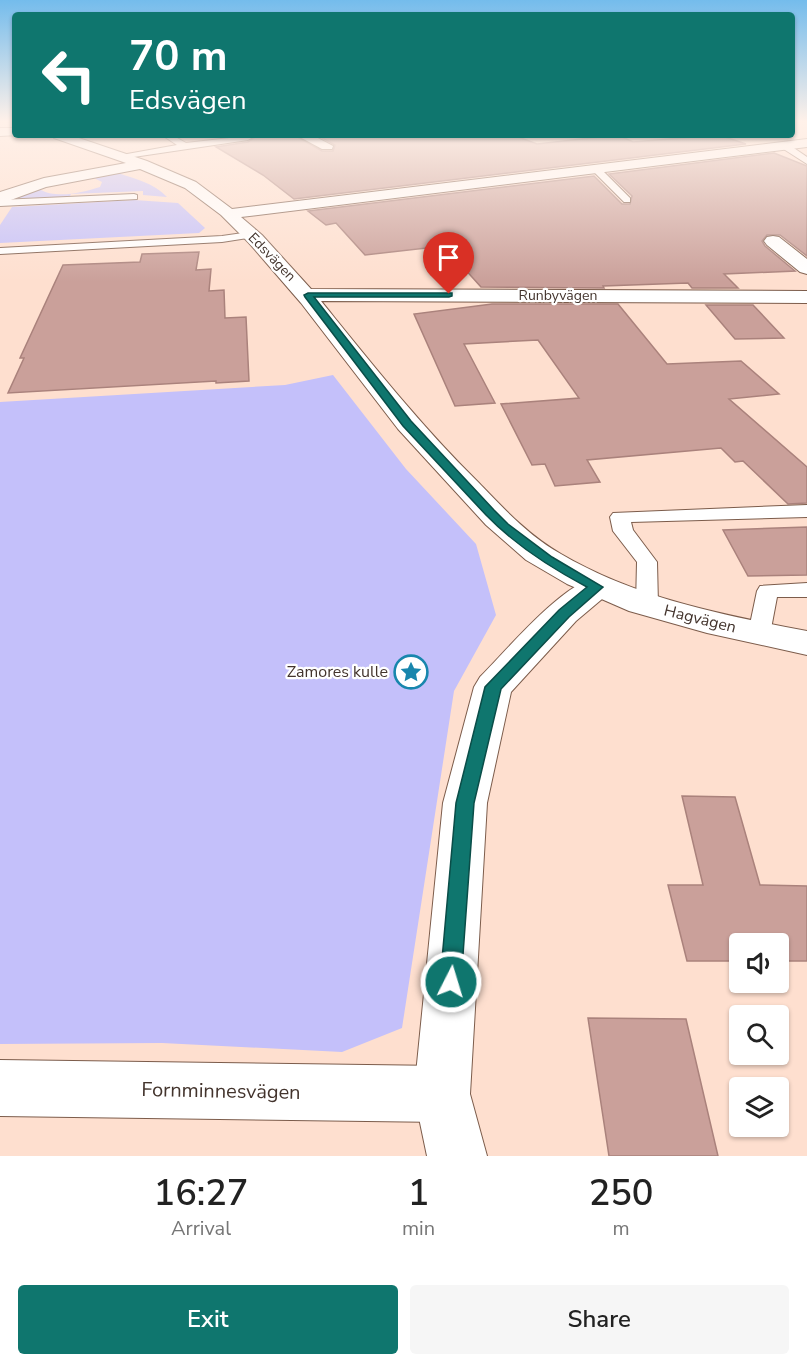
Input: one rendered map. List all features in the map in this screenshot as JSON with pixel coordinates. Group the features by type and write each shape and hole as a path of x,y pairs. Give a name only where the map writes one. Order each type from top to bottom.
{"street":[{"path":"0,201 3,195 23,188 93,174"},
{"name":"Edsvägen","path":"165,174 192,186 228,214 308,295 407,423 496,518 547,560 596,587"},
{"path":"228,214 556,174"},
{"path":"773,241 807,268"},
{"name":"Runbyvägen","path":"308,295 807,297"},
{"path":"457,1156 442,1094 465,803 493,687 564,613 596,587"},
{"name":"Hagvägen","path":"596,587 646,605 759,634 807,643"},
{"name":"Fornminnesvägen","path":"0,1088 442,1094"}],"lane":[{"path":"601,174 627,200"},
{"path":"0,201 134,197"},
{"path":"0,251 222,240 250,235"},
{"path":"646,605 647,562 623,531 620,517 807,511"},
{"path":"759,634 768,591 807,590"}],"shaded area":[{"path":"121,174 150,185 167,197 143,195 143,191 71,194 69,198 15,200 12,197 39,189 53,194 69,194 100,187 102,182 92,177"},
{"path":"134,200 178,203 205,228 199,233 0,243 0,225 12,207"},
{"path":"333,375 406,469 476,544 496,615 454,691 402,1028 342,1052 162,1043 0,1044 0,402 285,385"}],"building":[{"path":"261,174 500,174 294,199"},
{"path":"609,174 807,174 807,256 780,235 767,235 762,241 765,246 795,271 724,274 738,288 692,288 688,283 603,286 604,288 481,287 444,246 365,255 336,223 326,225 308,211 594,176 622,204 630,204 632,196"},
{"path":"199,252 196,270 211,269 209,291 224,290 225,318 246,317 249,381 8,393 24,358 20,358 63,265 140,262 142,254"},
{"path":"492,304 618,304 667,364 741,361 779,394 729,399 807,467 807,503 788,504 743,461 735,462 721,448 587,460 600,482 555,486 545,464 532,465 501,404 579,398 538,340 464,344 495,403 455,406 414,314"},
{"path":"706,305 753,305 784,338 735,339"},
{"path":"807,527 807,575 748,576 723,530"},
{"path":"682,796 735,797 760,885 807,886 807,961 789,961 789,933 729,933 729,961 687,961 668,885 703,885"},
{"path":"588,1018 686,1019 718,1156 609,1156"}],"place":[{"name":"Zamores kulle","path":"411,672"}],"route":[{"path":"449,294 308,295 407,423 490,512 547,560 596,587 564,613 493,687 465,803 451,982"}]}
